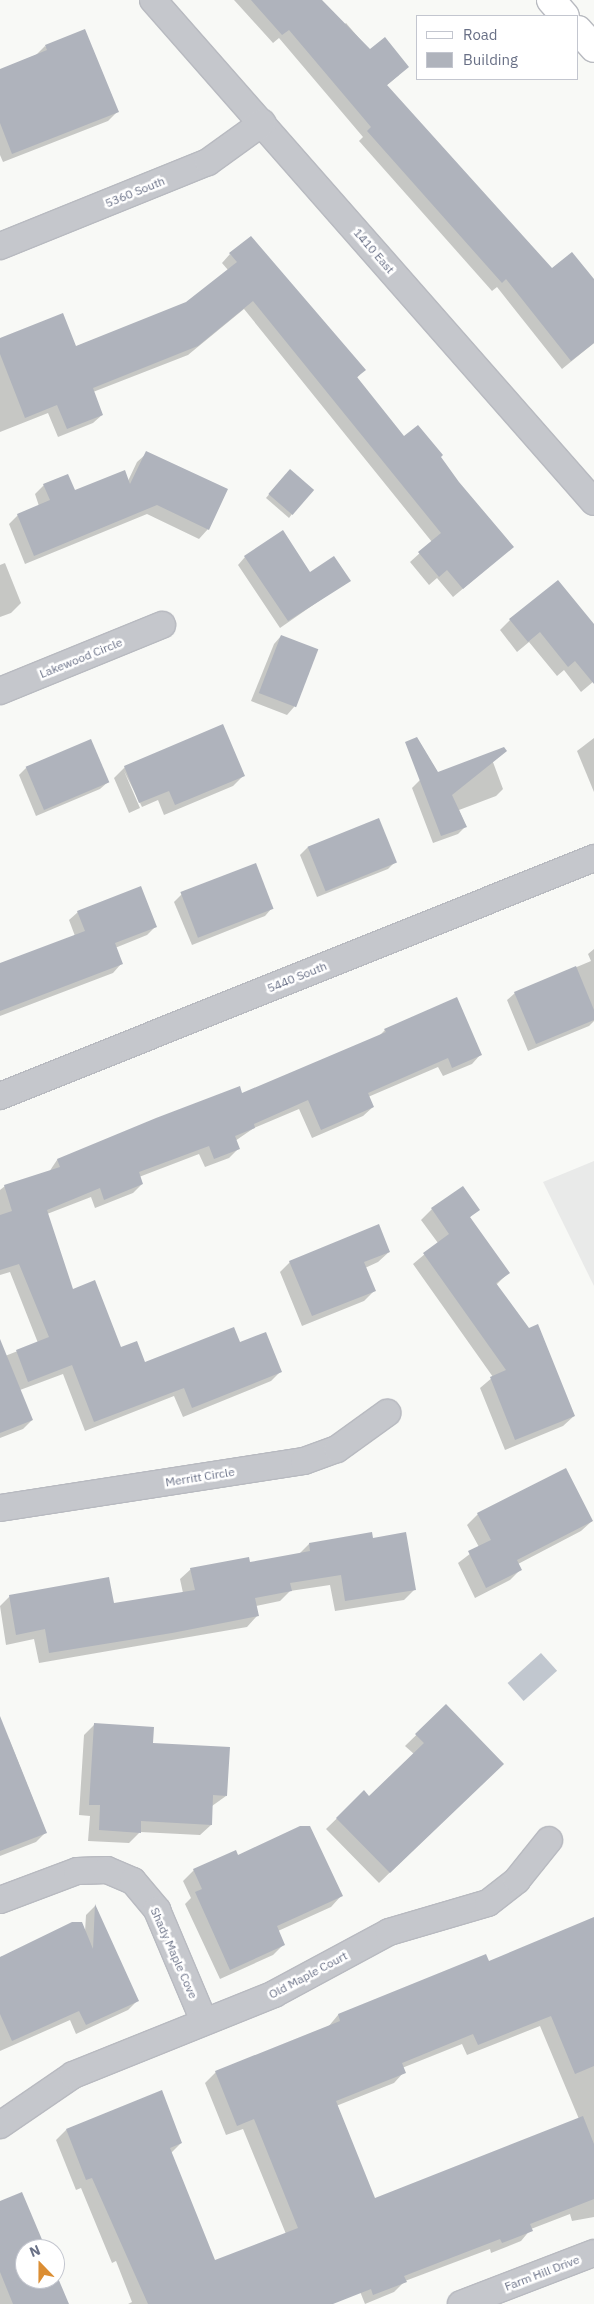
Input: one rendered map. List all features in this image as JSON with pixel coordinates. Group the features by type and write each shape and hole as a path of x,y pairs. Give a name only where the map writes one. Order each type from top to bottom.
{"main road":[{"path":"551,0 564,15"},
{"path":"579,31 594,48"}],"street":[{"name":"1410 East","path":"153,0 594,502"},
{"name":"5360 South","path":"0,246 208,162 262,123"},
{"name":"Lakewood Circle","path":"0,691 162,625"},
{"name":"5440 South","path":"0,1096 594,858"},
{"name":"Merritt Circle","path":"0,1508 304,1461 337,1449 387,1413"},
{"name":"Old Maple Court","path":"0,2125 73,2075 291,1986 389,1932 488,1903 517,1880 549,1840"},
{"name":"Shady Maple Cove","path":"0,1900 77,1871 107,1870 133,1881 157,1910 204,2022"},
{"name":"Farm Hill Drive","path":"462,2304 594,2252"}],"shaded area":[{"path":"594,1161 594,1286 543,1182"},
{"path":"541,1653 557,1671 524,1701 508,1683"}],"building":[{"path":"251,0 322,0 370,49 385,37 409,67 387,85 552,268 572,252 594,279 594,343 571,361 506,279 502,283 367,131 371,127 289,30 282,35"},
{"path":"85,29 119,112 12,154 0,123 0,69 47,50 45,45"},
{"path":"251,236 366,370 357,377 404,436 418,425 443,455 441,457 459,482 514,547 463,589 447,570 439,577 418,552 441,533 253,301 198,346 93,388 103,415 67,429 57,405 25,418 0,354 0,338 63,313 76,346 186,302 237,262 229,253"},
{"path":"146,451 228,489 209,530 157,505 34,556 17,514 50,500 43,484 68,474 75,490 125,470 130,484"},
{"path":"290,469 314,490 293,515 268,494"},
{"path":"283,530 310,572 334,556 351,581 288,621 244,556"},
{"path":"558,580 594,624 594,684 575,661 568,667 540,632 528,642 509,619"},
{"path":"281,635 318,649 296,707 259,693"},
{"path":"223,724 245,776 175,805 169,791 139,803 124,766"},
{"path":"417,737 438,772 504,747 507,751 452,795 467,827 441,836 405,742"},
{"path":"91,739 109,782 44,810 26,767"},
{"path":"379,818 397,863 326,891 308,847"},
{"path":"256,863 274,909 198,938 180,892"},
{"path":"141,886 157,927 115,943 123,964 0,1011 0,963 85,931 77,911"},
{"path":"576,966 594,1010 594,1020 536,1044 514,992"},
{"path":"457,997 482,1055 452,1068 448,1058 368,1093 374,1107 321,1130 308,1100 254,1124 255,1128 235,1136 240,1149 214,1159 209,1146 139,1172 143,1184 104,1200 100,1188 47,1210 73,1289 95,1280 121,1347 137,1341 145,1362 234,1327 240,1342 266,1332 282,1372 192,1408 184,1388 94,1422 72,1365 28,1382 16,1350 49,1337 19,1264 0,1270 0,1215 12,1211 4,1185 60,1167 57,1159 156,1118 240,1086 242,1093 386,1032 384,1029"},
{"path":"463,1186 480,1210 470,1217 510,1273 496,1283 529,1328 538,1324 575,1416 515,1440 490,1377 506,1370 423,1253 449,1234 431,1208"},
{"path":"379,1224 390,1252 364,1262 376,1291 312,1316 289,1261"},
{"path":"0,1339 33,1420 0,1433"},
{"path":"566,1468 593,1521 517,1560 522,1570 486,1588 468,1551 491,1540 477,1513"},
{"path":"372,1532 373,1538 406,1532 416,1590 345,1601 341,1575 290,1583 292,1591 255,1598 259,1616 172,1633 49,1653 45,1629 16,1635 9,1595 109,1577 114,1603 195,1590 190,1568 249,1557 250,1562 310,1551 309,1543"},
{"path":"446,1704 504,1764 390,1873 336,1818 364,1790 369,1796 424,1743 415,1734"},
{"path":"0,1716 47,1833 0,1851"},
{"path":"94,1723 154,1727 153,1743 230,1747 227,1796 213,1795 212,1825 141,1821 141,1833 99,1830 100,1805 89,1805"},
{"path":"300,1826 310,1826 343,1896 277,1926 285,1945 230,1970 195,1892 202,1889 193,1869 236,1850 238,1855"},
{"path":"95,1904 139,2001 86,2025 79,2011 12,2041 0,2014 0,1957 72,1922 82,1922 93,1949"},
{"path":"594,1917 594,2066 575,2074 551,2016 478,2045 473,2034 402,2063 406,2073 336,2101 375,2198 583,2116 594,2144 594,2199 530,2224 533,2231 502,2243 500,2239 404,2276 407,2282 373,2295 371,2289 333,2304 148,2304 92,2178 86,2180 66,2129 162,2090 182,2143 170,2148 215,2260 298,2228 254,2119 237,2126 215,2071 340,2021 338,2014 486,1954 489,1961"},
{"path":"22,2192 42,2239 15,2239 15,2289 63,2289 69,2304 13,2304 0,2272 0,2201"}]}
